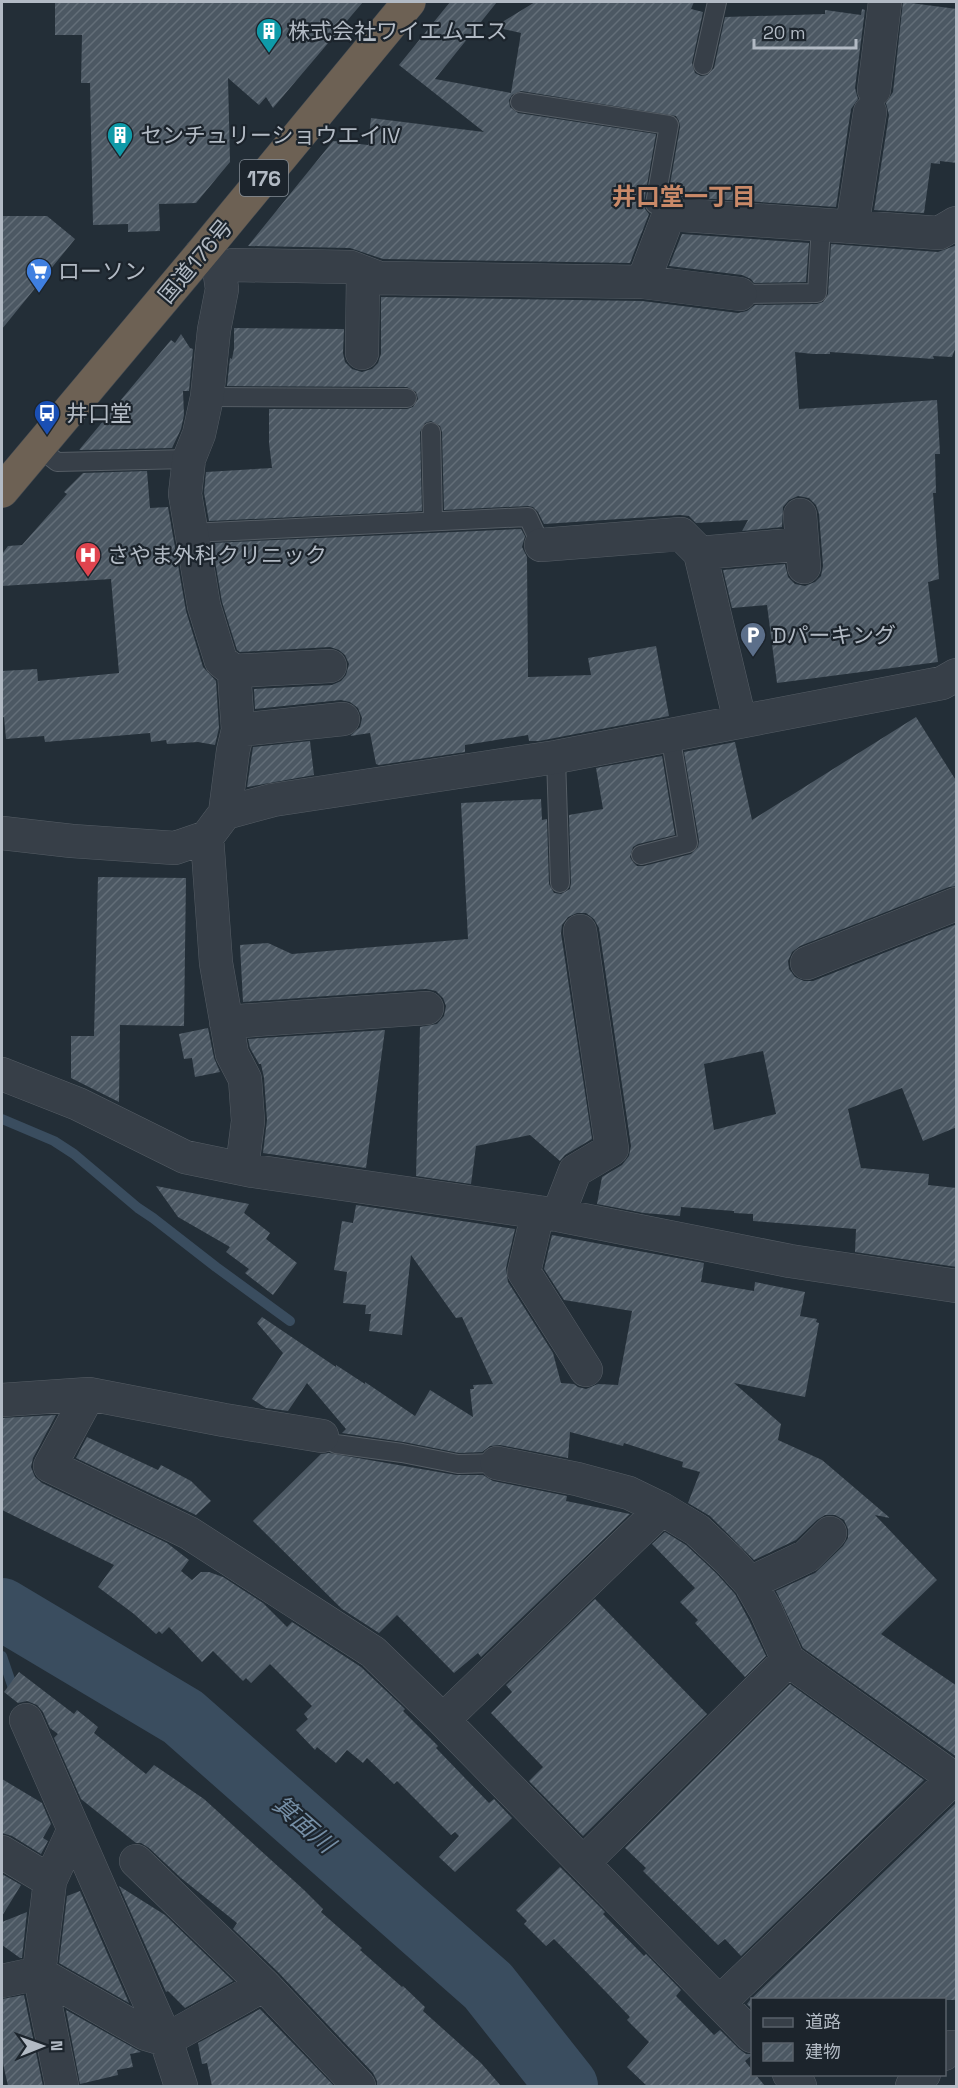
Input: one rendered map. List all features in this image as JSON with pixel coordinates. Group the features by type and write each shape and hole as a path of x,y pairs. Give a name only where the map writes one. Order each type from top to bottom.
{"highway":[{"name":"国道176号","path":"2,491 38,447 210,261 409,2"}],"street":[{"path":"837,226 872,101 885,2"},
{"path":"643,282 669,214 939,233 957,224"},
{"path":"210,261 234,265 350,267 379,278 643,282 740,294"},
{"path":"210,261 222,289 214,330 207,397 199,434 189,459 185,494 204,606 221,661 234,671 330,666"},
{"path":"362,352 363,272"},
{"path":"541,545 681,534 700,553 740,721"},
{"path":"700,553 802,542"},
{"path":"234,671 237,730 216,825 216,963 232,1054 245,1079 248,1121 242,1168"},
{"path":"2,833 72,841 175,848 216,825 273,800 556,757 942,683 957,675"},
{"path":"237,730 343,720"},
{"path":"807,963 957,904"},
{"path":"580,932 612,1149 575,1171 548,1214 524,1272 586,1370"},
{"path":"226,1022 427,1008"},
{"path":"2,1074 78,1104 185,1157 242,1168 548,1214 790,1261 957,1287"},
{"path":"89,1394 50,1466 189,1533 373,1652 443,1720 751,2034"},
{"path":"2,1400 89,1394 322,1436"},
{"path":"497,1463 598,1484 629,1493 697,1530 750,1583 766,1611 788,1660 955,1779 720,2002"},
{"path":"443,1720 662,1509"},
{"path":"750,1583 807,1557 830,1533"},
{"path":"583,1863 788,1660"},
{"path":"26,1720 166,2040 182,2086"},
{"path":"62,2086 39,1972 50,1881 74,1829"},
{"path":"2,1852 50,1881"},
{"path":"136,1861 264,1985 359,2086"},
{"path":"2,1981 39,1972 146,2034 166,2040 264,1985"}],"lane":[{"path":"703,66 717,2"},
{"path":"520,102 669,124 655,204 669,214"},
{"path":"740,294 817,293 837,226"},
{"path":"207,397 408,398"},
{"path":"431,432 433,520"},
{"path":"38,447 57,462 189,459"},
{"path":"190,533 528,517 541,545"},
{"path":"641,855 688,843 670,734"},
{"path":"556,757 560,883"},
{"path":"322,1436 336,1444 458,1464 497,1463"}],"building":[{"path":"55,2 363,2 273,108 266,97 259,105 228,78 230,162 196,203 159,204 160,231 128,232 128,224 93,225 90,83 81,83 82,35 55,35"},
{"path":"450,2 497,2 435,79 511,93 521,33 494,27 535,2 694,2 691,9 703,12 692,63 695,73 701,76 707,75 714,68 725,17 825,14 825,10 861,15 862,9 865,10 855,88 858,99 851,109 836,207 668,196 680,127 676,116 521,91 512,95 509,100 510,107 518,113 656,134 644,202 649,214 630,263 383,259 350,248 248,246 333,141 368,145 371,118 484,132 399,65"},
{"path":"903,2 957,9 957,163 940,161 940,164 931,163 924,213 874,210 889,115 886,103 893,92"},
{"path":"2,216 47,216 75,239 2,329"},
{"path":"682,234 809,243 806,282 754,283 742,275 669,266"},
{"path":"831,244 938,252 957,245 957,344 952,357 933,356 934,359 795,352 799,409 937,400 940,454 935,454 936,493 933,493 939,579 928,582 938,662 777,683 767,605 732,608 723,570 785,564 788,577 795,584 805,586 815,582 821,576 823,566 819,514 816,505 809,498 798,496 789,500 783,507 782,527 742,531 748,520 696,523 689,516 680,515 544,524 538,512 528,506 444,510 442,432 440,426 431,421 425,423 420,432 422,511 209,521 204,493 206,472 272,468 269,409 407,409 413,407 418,399 416,392 407,387 227,386 230,358 232,359 234,349 234,328 344,329 345,362 352,369 362,372 372,369 378,363 381,354 381,297 642,301 738,313 747,311 755,305 817,304 823,302 828,294"},
{"path":"181,334 193,349 189,391 183,391 184,415 181,429 172,448 79,450 171,340 175,343"},
{"path":"147,471 150,508 168,507 186,611 203,667 216,681 219,728 215,745 198,742 167,744 166,740 151,742 150,733 45,742 44,736 6,739 4,717 2,718 2,671 37,669 38,681 119,673 111,579 2,586 2,554 8,546 22,545 67,494 64,492 83,473"},
{"path":"521,529 525,536 522,547 527,557 528,677 591,675 588,658 656,646 669,716 539,741 529,741 528,735 465,745 465,752 379,765 376,764 370,733 350,736 360,727 362,718 358,708 350,702 341,700 255,709 254,689 332,685 341,681 346,675 349,664 345,655 330,647 240,652 237,650 222,602 212,543"},
{"path":"916,717 957,782 957,886 949,887 800,946 792,952 788,961 789,969 795,977 804,981 813,981 957,924 957,1127 923,1141 902,1088 848,1109 861,1168 929,1174 928,1185 957,1188 957,1267 855,1252 856,1229 753,1221 753,1214 734,1213 734,1211 681,1207 680,1216 644,1213 597,1204 602,1177 622,1165 629,1156 631,1146 599,928 594,919 586,913 577,913 568,917 562,925 561,933 592,1139 565,1155 560,1161 530,1135 476,1146 471,1184 416,1176 420,1027 437,1024 444,1016 446,1006 443,998 436,991 426,989 243,1002 240,945 268,943 292,954 468,939 461,803 541,799 542,820 547,819 549,884 554,893 561,894 570,889 571,883 569,815 603,809 596,768 662,756 675,835 633,847 630,857 637,866 691,854 698,847 699,841 684,752 735,742 752,820","holes":["763,1051 776,1114 714,1130 704,1064"]},
{"path":"310,741 314,775 247,787 253,747"},
{"path":"98,877 186,878 184,1026 120,1025 119,1102 71,1078 71,1036 94,1036"},
{"path":"208,1028 214,1058 220,1072 195,1077 192,1058 184,1059 179,1034"},
{"path":"385,1030 366,1168 263,1153 267,1120 264,1078 261,1064 250,1048 248,1039"},
{"path":"156,1186 249,1204 244,1213 270,1233 266,1239 297,1263 273,1295 245,1273 249,1269 226,1252 230,1247 178,1217"},
{"path":"356,1205 515,1229 506,1268 508,1282 553,1353 561,1383 574,1384 586,1389 598,1384 618,1385 632,1311 564,1300 544,1269 552,1235 704,1263 701,1282 754,1291 755,1282 805,1292 800,1316 817,1319 816,1322 819,1323 805,1397 734,1383 781,1424 778,1440 822,1460 890,1518 875,1515 937,1580 881,1634 957,1686 957,1757 803,1648 776,1591 815,1573 843,1546 848,1538 848,1529 844,1520 835,1515 825,1515 796,1540 754,1560 710,1516 688,1503 700,1472 682,1467 683,1462 624,1443 623,1446 570,1432 568,1458 500,1445 490,1446 482,1452 459,1453 342,1433 346,1429 307,1383 288,1411 266,1408 252,1399 283,1353 257,1323 262,1317 415,1416 430,1390 473,1417 470,1389 474,1389 473,1385 493,1384 462,1317 456,1318 411,1255 402,1335 369,1331 371,1314 365,1314 366,1305 343,1303 347,1272 334,1270 342,1221 353,1223"},
{"path":"56,1415 33,1458 31,1467 35,1477 42,1483 167,1543 189,1560 181,1571 192,1580 201,1572 223,1577 263,1603 287,1627 292,1622 361,1667 405,1709 403,1711 438,1746 436,1748 489,1803 494,1799 512,1818 455,1872 439,1857 459,1836 455,1832 451,1835 397,1781 394,1784 367,1758 363,1763 347,1750 336,1763 317,1747 315,1750 296,1730 308,1719 304,1714 312,1706 270,1664 251,1683 246,1678 243,1681 213,1651 202,1662 169,1627 162,1634 159,1631 156,1634 98,1587 114,1565 2,1510 2,1418"},
{"path":"87,1437 158,1470 161,1465 191,1481 211,1501 196,1515 76,1458"},
{"path":"329,1453 456,1475 483,1475 493,1481 567,1496 566,1501 630,1514 481,1657 478,1653 454,1673 397,1615 379,1633 342,1609 253,1521 321,1454"},
{"path":"665,1532 686,1545 735,1594 766,1656 745,1677 695,1623 698,1620 680,1602 695,1588 652,1544"},
{"path":"595,1599 707,1714 583,1836 529,1781 543,1767 491,1713 512,1692 506,1685"},
{"path":"19,1672 74,1714 77,1710 98,1727 94,1733 146,1774 154,1765 204,1799 304,1890 323,1909 321,1912 425,2007 423,2011 481,2063 501,2086 377,2086 373,2073 278,1972 233,1929 237,1923 181,1878 149,1848 136,1843 81,1799 54,1738 58,1734 50,1728 43,1712 37,1705 27,1701 18,1703 4,1692"},
{"path":"790,1684 924,1780 741,1956 725,1939 718,1945 643,1871 646,1868 625,1848"},
{"path":"2,1779 42,1803 51,1824 43,1838 48,1841 41,1854 12,1836 2,1833"},
{"path":"957,1802 957,2000 946,2000 946,1998 752,1998"},
{"path":"560,1867 605,1912 603,1914 644,1956 646,1954 681,1990 676,1996 714,2035 720,2030 739,2049 746,2054 751,2054 745,2061 751,2068 751,2076 757,2076 765,2086 647,2086 627,2067 649,2042 627,2020 630,2017 554,1939 546,1946 524,1924 527,1921 516,1910"},
{"path":"2,1874 21,1885 2,1916"},
{"path":"119,1886 165,1915 233,1981 185,2008 168,1991 166,1992"},
{"path":"80,1891 129,2003 59,1963 67,1896"},
{"path":"27,1912 22,1958 20,1958 2,1945 2,1922"},
{"path":"24,1995 43,2086 8,2086 2,2059 2,1999"},
{"path":"260,2009 334,2086 212,2086 207,2063 202,2064 198,2043"},
{"path":"66,2010 141,2052 130,2054 133,2067 117,2070 118,2075 80,2084"}],"waterway":[{"path":"2,1119 54,1141 74,1154 138,1208 290,1321"},
{"name":"箕面川","path":"2,1609 183,1717 488,1986 567,2086"},
{"path":"2,1656 15,1694"}],"place":[{"name":"株式会社ワイエムエス","path":"269,54"},
{"name":"センチュリーショウエイIV","path":"120,158"},
{"name":"ローソン","path":"39,294"},
{"name":"井口堂","path":"47,436"},
{"name":"さやま外科クリニック","path":"88,578"},
{"name":"Dパーキング","path":"753,658"}],"district":[{"name":"井口堂一丁目","path":"684,196"}]}
